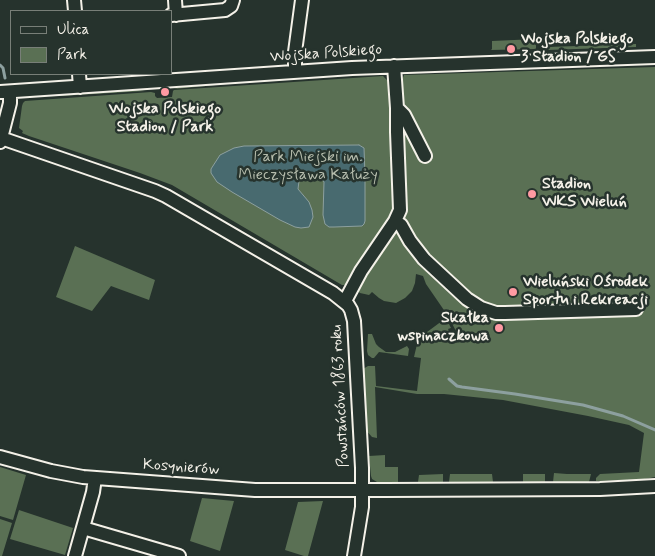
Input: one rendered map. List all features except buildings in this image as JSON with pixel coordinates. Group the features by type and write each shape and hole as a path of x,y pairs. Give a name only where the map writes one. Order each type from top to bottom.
{"street":[{"path":"175,0 174,15 226,10 231,6 233,0"},
{"path":"295,71 295,52 302,0"},
{"name":"Wojska Polskiego","path":"5,92 295,71 655,57"},
{"path":"345,301 361,271 395,221 400,210 394,66"},
{"path":"79,75 80,87"},
{"path":"1,140 10,103 5,92"},
{"path":"397,108 404,115 424,156"},
{"name":"Powstańców 1863 roku","path":"1,140 166,196 345,301 351,310 354,321 361,438 361,516 354,556"},
{"path":"395,221 400,225 419,253 434,269 475,305 488,311 505,313 636,309"},
{"name":"Kosynierów","path":"0,457 50,471 95,478 255,490 362,490"},
{"path":"75,556 93,492 95,478"},
{"path":"362,490 593,489 655,486"},
{"path":"83,528 179,556"}],"green space":[{"path":"536,39 536,49 491,50 492,41"},
{"path":"636,44 636,47 547,50 547,47"},
{"path":"568,65 568,68 402,73 403,72"},
{"path":"655,67 655,477 640,480 596,481 600,474 639,472 644,433 629,425 503,400 444,394 417,394 375,387 377,438 372,437 365,429 363,369 368,366 375,366 376,386 417,391 421,358 414,357 418,340 446,318 451,328 448,329 451,334 456,331 426,284 423,276 416,274 412,291 396,303 384,301 372,292 369,295 360,293 357,290 395,228 404,218 401,118 404,102 400,86 404,75"},
{"path":"385,73 174,89 190,84"},
{"name":"Park Miejski im. Mieczysława Kałuży","path":"383,76 390,83 392,106 394,208 346,285 342,285 172,185 29,136 22,133 23,131 19,128 22,106 25,101 151,92 155,93 157,98 172,97 174,90"},
{"path":"131,89 145,91 60,96 60,93"},
{"path":"75,246 155,280 149,300 111,286 92,311 56,297"},
{"path":"368,334 372,334 376,344 386,352 395,352 407,346 409,349 408,356 379,352 372,358 368,355 367,351"},
{"path":"385,455 385,467 398,467 398,482 377,482 372,479 369,456"},
{"path":"0,467 26,475 13,520 0,516"},
{"path":"554,473 591,474 589,482 553,482"},
{"path":"443,474 443,482 418,482 419,475"},
{"path":"450,474 492,474 493,482 449,482"},
{"path":"523,474 545,474 545,482 523,482"},
{"path":"202,498 234,501 220,551 190,541"},
{"path":"323,501 308,556 285,550 298,502"},
{"path":"19,510 73,528 65,555 10,539"},
{"path":"0,519 12,523 2,556 0,556"}],"water":[{"path":"359,145 364,148 365,175 365,221 362,226 329,227 325,224 323,215 324,182 315,173 304,174 299,181 298,189 309,202 313,217 309,227 301,228 280,220 232,192 217,182 211,173 211,169 220,155 234,148 244,146"}],"waterway":[{"path":"0,65 3,68 5,78"},
{"path":"449,379 457,386 462,387 583,405 623,416 655,430"}],"place":[{"name":"Wojska Polskiego 3 Stadion / GS","path":"511,49"},
{"name":"Wojska Polskiego Stadion / Park","path":"165,92"},
{"name":"Stadion WKS Wieluń","path":"532,194"},
{"name":"Wieluński Ośrodek Sportu i Rekreacji","path":"513,292"},
{"name":"Skałka wspinaczkowa","path":"499,328"}]}
